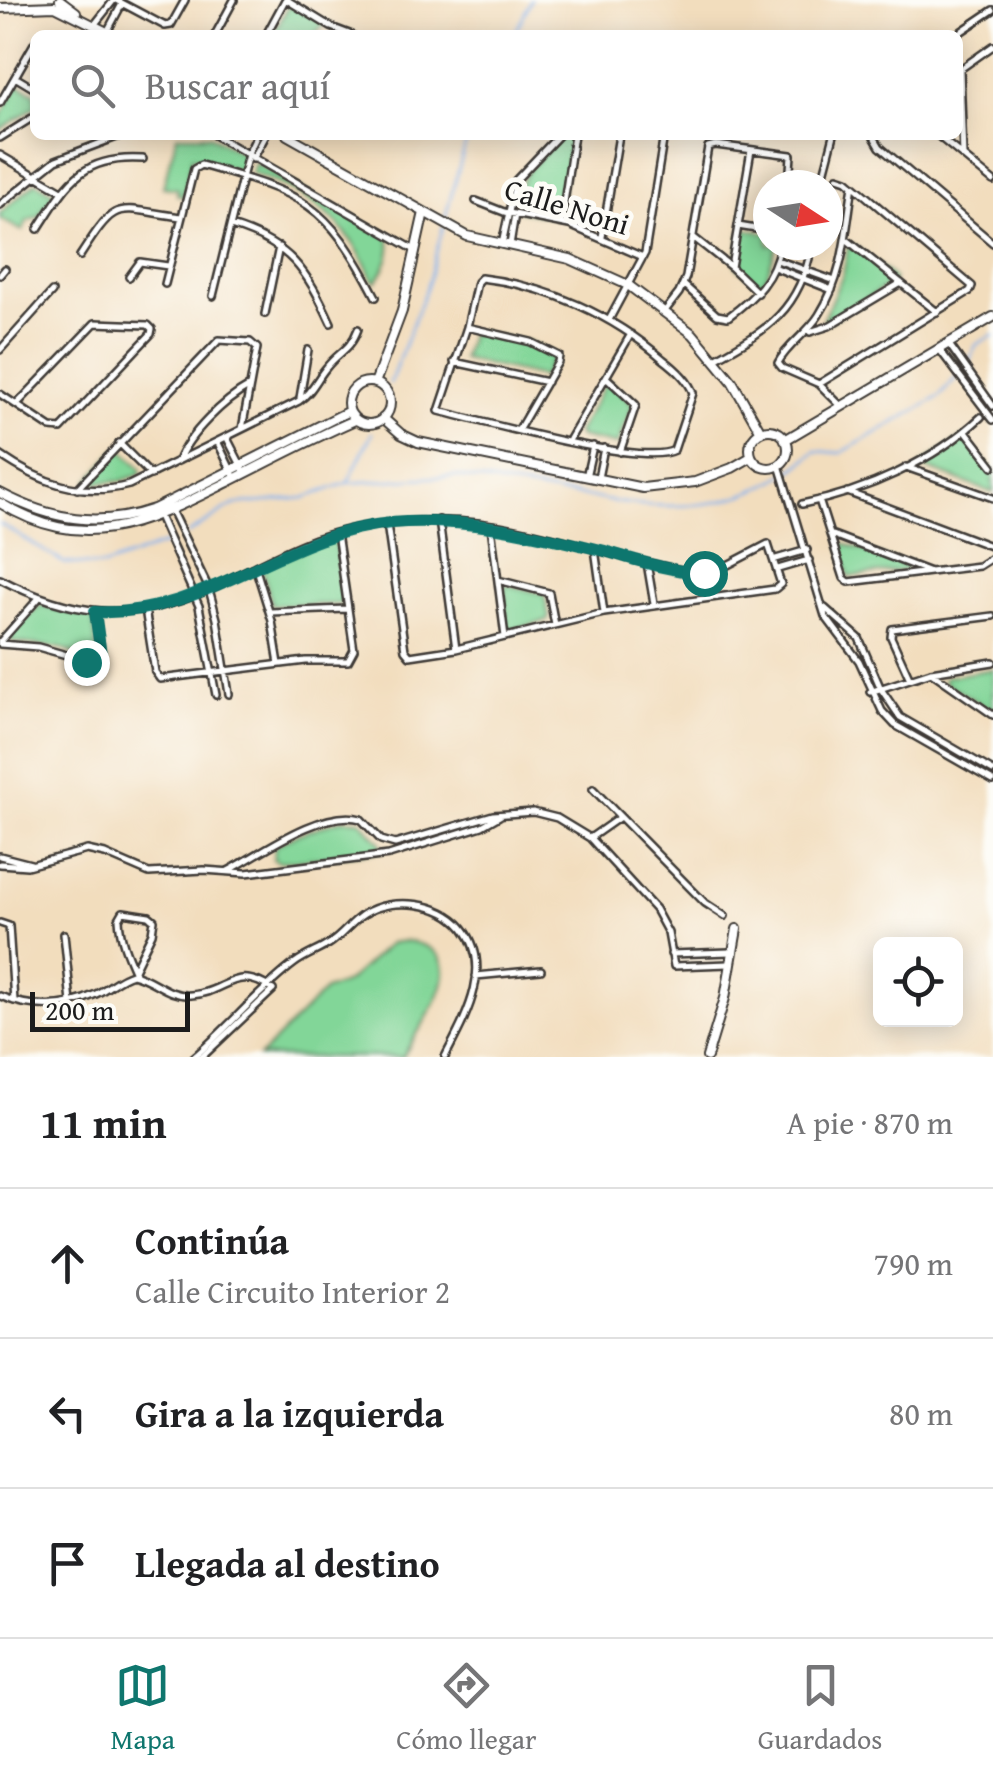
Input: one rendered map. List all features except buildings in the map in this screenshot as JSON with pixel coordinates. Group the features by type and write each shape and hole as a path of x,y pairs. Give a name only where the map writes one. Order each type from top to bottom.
{"street":[{"path":"60,0 105,30"},
{"path":"132,10 138,0"},
{"path":"117,1 168,26 185,0"},
{"path":"218,30 234,0"},
{"path":"269,30 286,0 339,30"},
{"path":"95,24 117,1"},
{"path":"111,30 117,1"},
{"path":"0,8 43,5 84,18"},
{"path":"963,30 993,10"},
{"path":"963,66 993,46"},
{"path":"0,103 30,51"},
{"path":"15,77 30,86"},
{"path":"0,138 30,119"},
{"path":"0,205 33,176 73,152 108,140"},
{"path":"222,140 415,250"},
{"path":"214,296 256,140"},
{"path":"250,158 263,140"},
{"path":"296,140 467,236 570,260 628,285 665,310 716,359 761,432"},
{"path":"506,245 516,180 553,140"},
{"path":"561,223 573,140"},
{"path":"602,237 619,140"},
{"path":"610,320 644,257 662,140"},
{"path":"826,170 833,140"},
{"path":"876,140 992,241"},
{"path":"943,140 993,181"},
{"path":"961,140 962,156"},
{"path":"665,310 684,285 708,147 792,155 791,170"},
{"path":"732,266 751,150"},
{"path":"0,155 62,191"},
{"path":"38,229 62,191 80,172 117,158 143,159"},
{"path":"164,284 197,166 290,193 328,221 347,244 376,297"},
{"path":"819,384 970,292 971,283 843,180"},
{"path":"842,407 819,384 778,363 807,332 833,290 853,185"},
{"name":"Calle Noni","path":"476,202 561,223 644,257"},
{"path":"80,256 106,217 116,210 181,217"},
{"path":"376,383 402,311 424,212"},
{"path":"232,226 262,236 299,264 330,323"},
{"path":"738,226 753,228"},
{"path":"693,237 732,266 758,293"},
{"path":"845,239 938,312"},
{"path":"265,314 279,247"},
{"path":"684,285 722,318 728,317 758,293 777,260"},
{"path":"716,359 780,318 803,279 809,260"},
{"path":"129,277 140,262 168,266"},
{"path":"776,264 836,281"},
{"path":"776,264 833,290"},
{"path":"484,278 554,294 610,320 675,369 693,393 671,453 620,452 438,411 467,327 477,282 484,278"},
{"path":"807,332 825,329 902,282"},
{"path":"0,350 52,292"},
{"path":"785,440 993,317"},
{"path":"0,394 51,428 62,429 152,334 152,329 95,323 17,404"},
{"path":"467,327 554,352 558,362 519,430"},
{"path":"0,455 40,479 76,489 119,488 299,401 314,389 330,363 352,345 358,329"},
{"path":"569,440 631,334"},
{"path":"76,489 216,342 256,345 242,429"},
{"path":"948,343 959,369"},
{"path":"939,349 969,382 993,420"},
{"path":"299,401 308,350"},
{"path":"454,362 546,382"},
{"path":"608,378 636,405 620,452"},
{"path":"363,382 376,383 385,390 390,402 383,418 366,424 349,411 348,400 353,389 363,382"},
{"path":"969,382 993,406"},
{"path":"178,461 192,439 250,386"},
{"path":"0,502 44,523 82,530 122,527 171,510 349,411"},
{"path":"383,418 401,434 418,442 643,488 677,486 715,476 751,457"},
{"path":"802,504 847,492 906,467 981,418"},
{"path":"0,492 46,514 100,521 154,508 356,420"},
{"path":"780,469 760,466 751,457 752,440 761,432 774,431 785,440 786,456 780,469 822,606 828,622 859,660 882,712 896,725 993,781"},
{"path":"966,431 993,466"},
{"path":"227,438 238,472"},
{"path":"119,442 152,475"},
{"path":"218,443 238,472"},
{"path":"586,479 593,446"},
{"path":"597,481 604,448"},
{"path":"906,467 993,498"},
{"path":"847,492 993,547"},
{"path":"819,500 844,578 849,582 980,566 993,557"},
{"path":"171,510 208,589 229,694"},
{"path":"159,516 204,622 216,695"},
{"path":"438,520 456,648"},
{"path":"0,579 38,599 95,612 145,609 195,595 299,546 337,533 387,524 438,520 491,526 704,573 727,566 766,544 771,547 780,586 604,613 456,648 407,655 387,524"},
{"path":"491,526 505,637"},
{"path":"145,609 158,678 352,660 354,650 337,533"},
{"path":"831,534 933,572"},
{"path":"595,549 604,613"},
{"path":"775,560 806,550"},
{"path":"778,569 810,560"},
{"path":"647,562 654,604"},
{"path":"255,566 270,612 278,664"},
{"path":"498,580 549,594 555,625"},
{"path":"0,643 38,599"},
{"path":"822,606 859,638 881,689 900,717 993,771"},
{"path":"270,612 348,609"},
{"path":"0,643 38,646 96,663 101,655 95,612"},
{"path":"910,679 891,637 892,629 993,616"},
{"path":"870,692 931,672 993,662"},
{"path":"931,672 993,715"},
{"path":"593,789 705,903 724,916"},
{"path":"228,871 312,826 349,817 364,821 381,840 400,844 489,816 544,814 590,838 662,917 675,967 729,964"},
{"path":"0,864 31,864 87,850 144,872 246,873 389,855 482,826 501,815"},
{"path":"590,838 621,816"},
{"path":"270,847 275,868"},
{"path":"0,856 31,864"},
{"path":"202,1057 295,963 332,943 364,914 398,905 432,908 455,919 470,938 474,951 472,1002 444,1057"},
{"path":"0,996 42,1006 71,1003 135,972 154,920 125,912 118,918 120,933 135,972 168,992 197,995 237,978 253,979 271,988"},
{"path":"0,923 8,926 14,1001"},
{"path":"706,1057 725,998 737,928"},
{"path":"64,934 71,1003"},
{"path":"695,952 696,966"},
{"path":"671,954 730,952"},
{"path":"476,976 541,970"},
{"path":"194,1057 271,988"}],"green space":[{"path":"290,4 325,23 319,30 275,30"},
{"path":"18,85 30,91 30,110 0,130 0,118"},
{"path":"176,140 218,140 244,155 240,171 192,157 183,197 177,195 178,189 163,187"},
{"path":"558,140 570,140 559,215 555,217 519,211 517,199 523,178"},
{"path":"255,163 389,238 389,256 376,282 339,225 308,200 251,173"},
{"path":"36,182 54,193 38,217 27,221 23,231 0,219 0,213"},
{"path":"753,230 753,260 772,260 760,285 736,266 741,231"},
{"path":"854,245 893,277 893,282 827,323 823,319 843,274 848,247"},
{"path":"473,332 527,342 555,355 542,377 462,359"},
{"path":"606,382 633,404 617,445 579,437 577,433"},
{"path":"964,437 993,472 993,493 923,467 922,464"},
{"path":"116,450 122,450 141,468 141,474 121,481 90,484 88,481"},
{"path":"330,538 335,541 343,599 340,604 272,605 262,567"},
{"path":"840,545 906,565 907,570 849,577"},
{"path":"504,584 544,594 547,621 507,628"},
{"path":"40,605 93,618 97,656 93,661 60,648 12,642 9,637"},
{"path":"993,669 993,711 944,682 944,677"},
{"path":"343,819 360,820 380,842 382,851 279,862 273,859 275,846"},
{"path":"404,941 428,947 440,958 444,972 433,1006 403,1057 259,1057 325,990 347,982 390,943"}],"waterway":[{"path":"516,30 531,0"},
{"path":"445,218 467,140"},
{"path":"390,383 428,283 443,227"},
{"path":"188,534 233,505 304,498 347,483 456,476 615,502 677,506 726,500 771,482 816,451 841,453 939,397 968,364 976,345 993,335"},
{"path":"348,482 372,433"},
{"path":"0,524 64,563 104,566 168,543"}],"route":[{"path":"86,662 96,663 101,655 95,612 124,612 173,603 318,538 387,524 438,520 484,524 704,573"}]}
